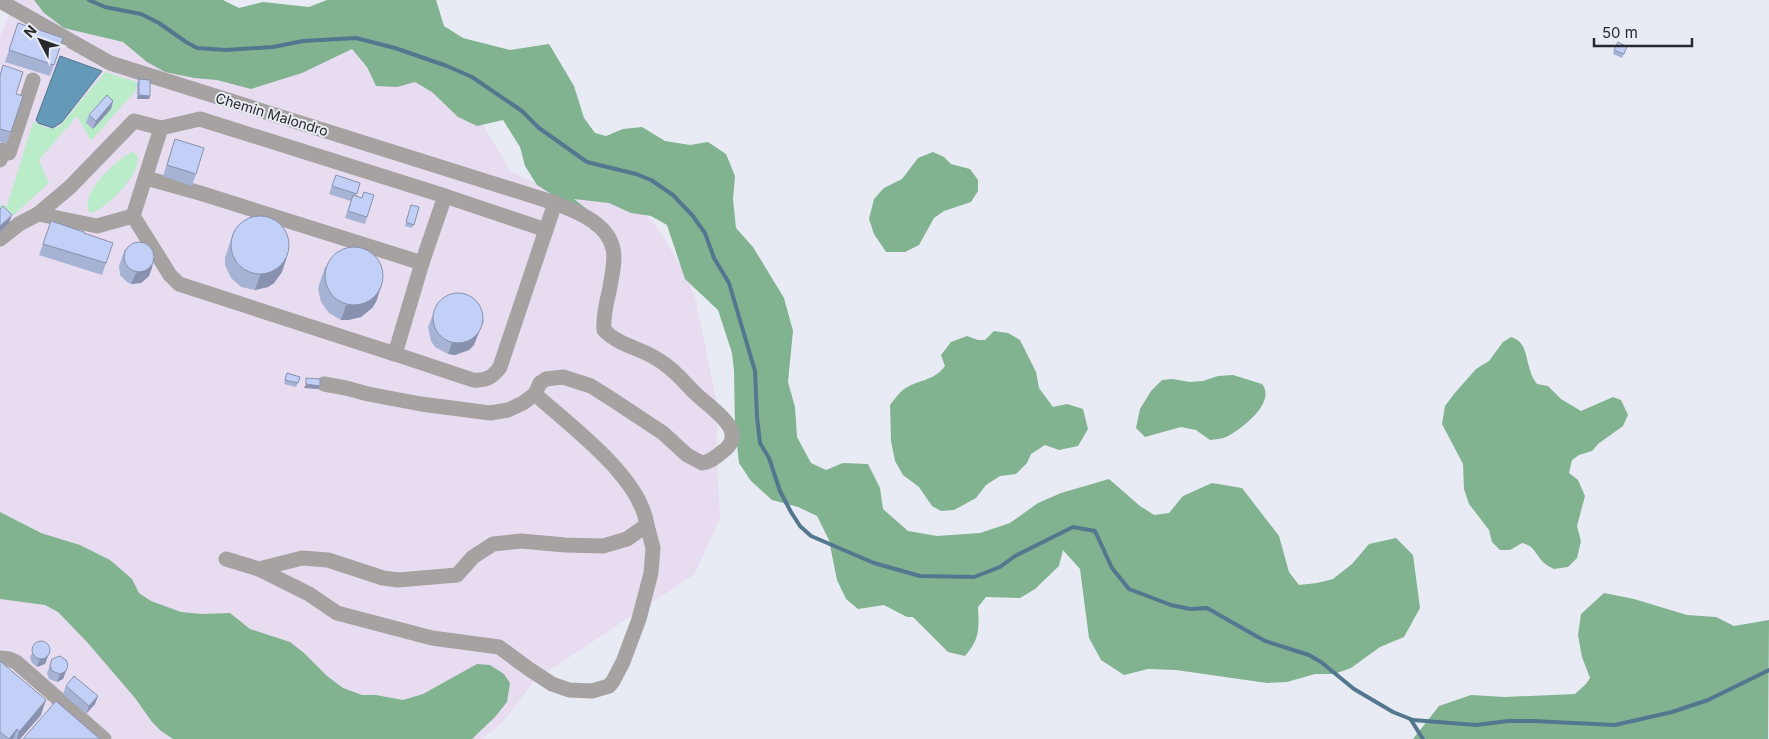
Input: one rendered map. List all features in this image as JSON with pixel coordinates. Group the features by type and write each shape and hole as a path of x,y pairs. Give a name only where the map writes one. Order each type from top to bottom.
{"lane":[{"name":"Chemin Malondro","path":"0,1 110,63 555,203 594,221 606,235 613,249 612,275 603,322 604,330 618,341 657,358 675,371 694,393 727,420 732,432 732,440 727,449 702,464 687,455 657,429 590,386 563,377 552,377 540,383 535,394"},
{"path":"0,160 3,150 9,153 33,80"},
{"path":"0,238 19,224 38,214 70,187 134,121 161,128 200,119 445,196 546,230"},
{"path":"133,216 161,128"},
{"path":"146,178 200,193 422,263"},
{"path":"395,354 422,263 445,196"},
{"path":"133,216 170,275 179,284 473,380 492,377 500,366 555,203"},
{"path":"38,214 97,226 133,216"},
{"path":"226,559 259,570 309,594 337,613 432,638 498,647 552,684 568,690 592,691 609,686 613,681 623,662 639,619 651,573 654,548 646,514 641,504 624,478 603,455 535,394 508,410 490,413 413,403 324,384"},
{"path":"259,570 302,558 328,560 383,578 398,580 457,575 473,557 493,544 521,541 603,546 627,539 647,524"},
{"path":"0,658 16,662 104,739"}],"shaded area":[{"path":"15,0 33,0 229,75 326,42 421,68 477,115 511,172 546,188 636,207 656,226 688,277 697,306 717,404 720,518 695,574 535,680 502,723 482,739 0,739 0,37"}],"green space":[{"path":"34,0 223,0 239,8 263,2 309,7 327,0 436,0 444,26 463,38 510,50 549,44 574,86 584,118 595,133 606,136 623,129 642,127 665,141 690,145 708,142 726,154 735,176 733,199 736,228 753,247 784,298 793,331 788,382 795,407 797,437 811,463 826,470 843,463 868,464 880,488 883,509 908,531 937,536 980,533 1010,523 1038,503 1061,493 1109,479 1140,506 1154,515 1169,513 1183,496 1212,483 1242,488 1279,536 1289,572 1299,585 1333,579 1352,564 1369,544 1396,538 1413,555 1420,608 1404,637 1380,647 1351,668 1334,674 1315,674 1287,682 1267,683 1176,670 1148,669 1124,675 1101,660 1089,638 1080,569 1063,550 1059,566 1035,589 1020,598 986,597 978,607 978,633 970,650 965,656 948,652 913,617 907,617 884,605 858,609 846,599 837,580 829,540 817,516 798,507 772,500 751,481 739,463 735,425 732,353 718,310 685,279 667,225 651,216 631,213 609,203 574,199 592,213 556,197 537,185 525,166 520,147 503,120 477,126 458,117 432,92 415,82 397,87 376,86 367,67 352,49 302,73 251,89 217,80 194,78 165,72 147,62 123,42 64,28 44,13"},
{"path":"105,72 137,82 136,90 91,141 77,116 39,160 49,183 8,220 0,213 0,205 7,206 33,122 50,128 60,126"},
{"path":"132,152 137,154 138,161 130,179 106,204 98,210 89,212 88,204 94,186 109,169"},
{"path":"933,152 944,157 951,164 970,169 978,180 978,191 971,202 944,211 934,218 919,245 905,252 886,252 874,234 869,219 874,199 884,188 902,179 918,158"},
{"path":"994,331 1008,333 1020,340 1036,372 1039,388 1053,407 1067,404 1083,409 1088,429 1078,446 1059,450 1045,445 1031,454 1027,463 1016,474 1000,476 986,485 976,498 954,510 941,511 932,506 919,487 903,475 895,461 891,441 890,405 903,390 930,378 945,366 941,355 951,342 967,336 978,340 985,340"},
{"path":"1511,337 1523,346 1531,374 1537,384 1548,386 1561,399 1581,411 1613,397 1621,400 1628,415 1623,426 1598,444 1592,451 1579,455 1572,460 1569,473 1578,480 1585,496 1577,526 1581,541 1577,558 1568,567 1554,569 1550,567 1526,544 1522,543 1510,550 1500,550 1492,542 1489,530 1469,504 1464,489 1463,464 1442,424 1445,406 1454,394 1476,369 1489,361 1503,342"},
{"path":"1233,375 1262,384 1265,391 1265,399 1261,407 1248,422 1226,437 1210,440 1196,430 1181,427 1145,437 1136,428 1140,409 1151,391 1162,380 1172,379 1190,382"},
{"path":"0,512 41,533 80,545 110,560 132,579 139,593 151,601 181,612 202,614 230,613 250,629 290,642 343,688 362,695 376,695 403,700 423,694 477,664 490,665 504,674 510,683 507,702 495,717 472,739 173,739 152,722 135,698 87,642 58,612 45,605 0,599"},
{"path":"1604,593 1634,599 1687,615 1716,617 1734,626 1769,620 1768,739 1413,739 1439,706 1471,695 1505,697 1575,694 1590,678 1582,657 1578,635 1581,614"}],"water":[{"path":"60,56 102,71 62,122 53,128 38,123 36,120"}],"building":[{"path":"18,23 63,38 54,65 9,50"},
{"path":"1618,42 1627,47 1624,54 1614,50"},
{"path":"3,65 23,72 16,94 23,96 11,132 0,129 0,76"},
{"path":"139,79 150,80 150,96 139,95"},
{"path":"107,95 113,101 96,121 89,115"},
{"path":"175,139 204,148 196,174 167,165"},
{"path":"336,175 360,183 357,194 332,186"},
{"path":"364,192 374,195 367,217 348,211 353,195 362,198"},
{"path":"411,205 419,207 414,225 406,222"},
{"path":"3,206 12,215 0,226 0,209"},
{"path":"254,216 266,216 281,224 289,239 289,251 281,266 266,274 254,274 239,266 231,251 231,239 239,224"},
{"path":"51,221 113,243 106,263 43,244"},
{"path":"139,242 150,246 154,257 150,268 139,272 128,268 124,257 128,246"},
{"path":"348,247 360,247 375,255 383,270 383,282 375,297 360,305 348,305 333,297 325,282 325,270 333,255"},
{"path":"453,293 463,293 476,300 483,313 483,323 476,336 463,343 453,343 444,339 437,332 433,323 433,313 437,304 444,297"},
{"path":"287,373 300,377 298,383 285,380"},
{"path":"306,378 320,379 320,386 306,384"},
{"path":"41,641 47,644 50,650 47,656 41,659 35,656 32,650 35,644"},
{"path":"60,656 66,660 68,665 66,671 60,674 52,671 50,665 52,659"},
{"path":"0,661 46,700 19,732 17,729 9,739 0,732"},
{"path":"74,676 98,696 89,706 66,686"},
{"path":"56,701 100,739 23,739"}],"waterway":[{"path":"89,0 105,7 141,14 159,23 197,48 226,50 273,47 303,41 356,38 395,48 472,77 522,111 539,128 587,162 636,174 651,180 673,195 692,215 705,233 714,258 729,283 755,371 760,443 769,458 780,491 791,512 800,526 811,536 874,563 920,576 974,577 1000,567 1015,556 1073,527 1095,531 1112,568 1129,589 1171,605 1190,609 1207,608 1265,641 1309,655 1321,662 1354,689 1393,712 1413,720 1476,725 1508,721 1615,725 1672,712 1708,700 1769,670"},
{"path":"1411,720 1423,739"}]}
